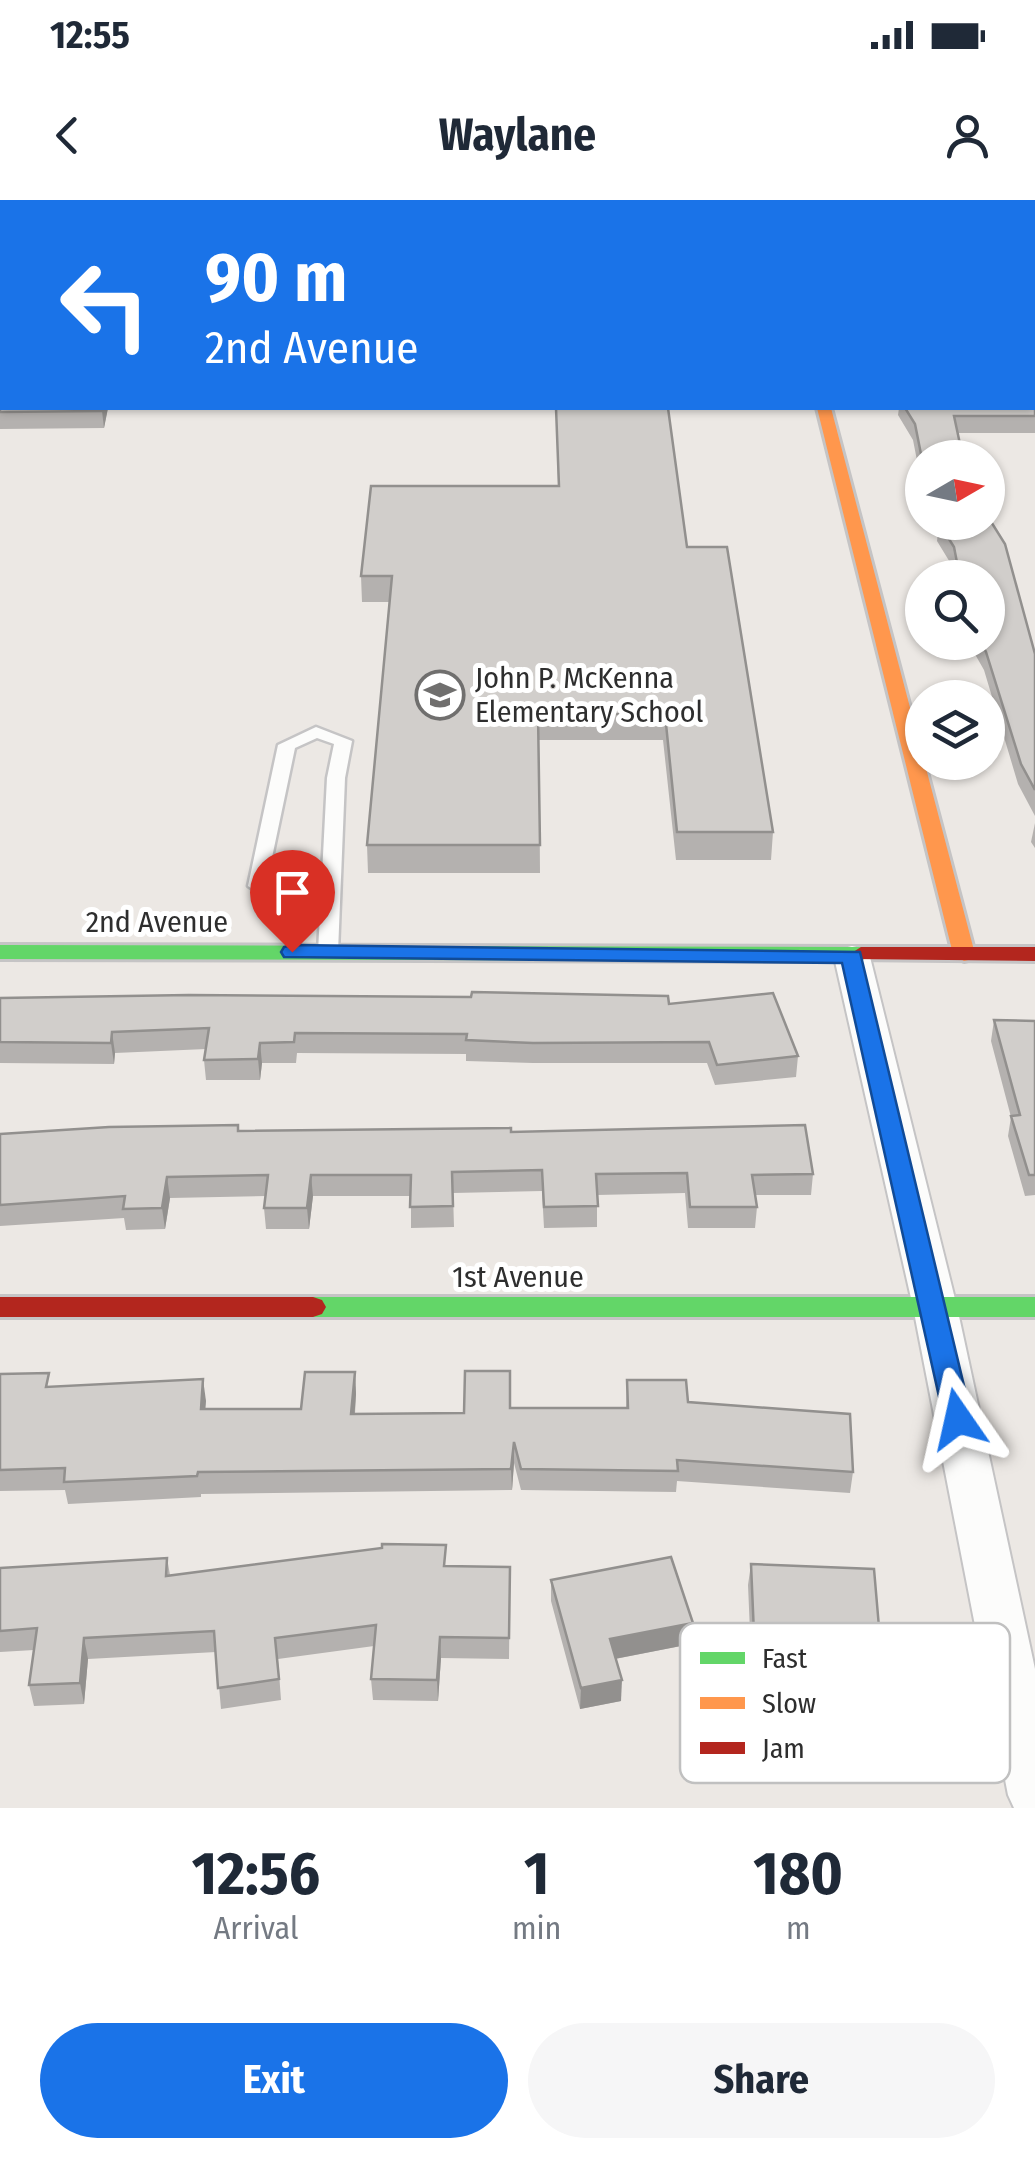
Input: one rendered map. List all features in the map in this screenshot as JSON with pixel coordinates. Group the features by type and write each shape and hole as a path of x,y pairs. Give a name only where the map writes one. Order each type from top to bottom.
{"street":[{"path":"825,410 964,954"},
{"name":"2nd Avenue","path":"0,952 1035,954"},
{"path":"852,956 935,1307 1000,1623"},
{"name":"1st Avenue","path":"0,1306 1035,1307"},
{"path":"1010,1672 1035,1794"}],"lane":[{"path":"256,886 287,745 316,732 343,741 336,778 328,952"}],"building":[{"path":"0,410 102,410 102,411"},
{"path":"556,410 668,410 687,547 727,547 773,832 677,832 665,714 538,714 540,845 367,845 392,576 361,576 371,486 559,486"},
{"path":"906,410 1035,410 1035,416 954,416 959,440 918,440"},
{"path":"950,540 1002,540 1005,544 1035,654 1035,790 1021,764 1005,713 1005,680 995,680 988,660 1005,660 1005,560 957,560"},
{"path":"472,992 668,996 669,1004 773,993 798,1056 717,1065 709,1042 533,1043 466,1040 467,1034 295,1033 294,1042 260,1043 258,1059 204,1060 209,1028 112,1032 111,1043 0,1042 0,998 471,997"},
{"path":"994,1020 1035,1021 1035,1175 1029,1175 1011,1116 1020,1115"},
{"path":"238,1125 238,1131 511,1128 511,1132 805,1125 813,1174 752,1175 757,1207 690,1207 687,1173 596,1174 598,1206 544,1207 542,1170 452,1172 453,1206 410,1207 411,1175 311,1175 307,1208 264,1208 268,1175 167,1177 162,1208 123,1209 125,1196 0,1205 0,1134"},
{"path":"465,1371 510,1371 510,1408 628,1408 627,1380 686,1380 688,1402 850,1414 853,1472 677,1460 678,1471 521,1469 514,1442 511,1469 198,1472 197,1476 64,1482 65,1468 0,1470 0,1374 49,1373 46,1387 203,1379 201,1409 301,1409 305,1372 355,1372 351,1414 464,1413"},
{"path":"382,1544 446,1545 444,1566 510,1567 509,1638 440,1637 437,1680 371,1679 376,1625 275,1638 279,1679 218,1688 214,1631 84,1638 80,1683 29,1685 37,1628 0,1631 0,1568 167,1558 166,1576 382,1548"},
{"path":"671,1557 693,1623 610,1639 622,1680 581,1688 551,1580"},
{"path":"751,1564 874,1569 879,1623 754,1623"}],"traffic: fast":[{"path":"0,952 861,954"},
{"path":"313,1307 1035,1307"}],"traffic: slow":[{"path":"825,410 964,954"}],"traffic: jam":[{"path":"861,954 1035,954"},
{"path":"0,1307 313,1307"}],"place":[{"name":"John P. McKenna Elementary School","path":"440,695"}],"route":[{"path":"292,952 852,956 958,1419"}]}
